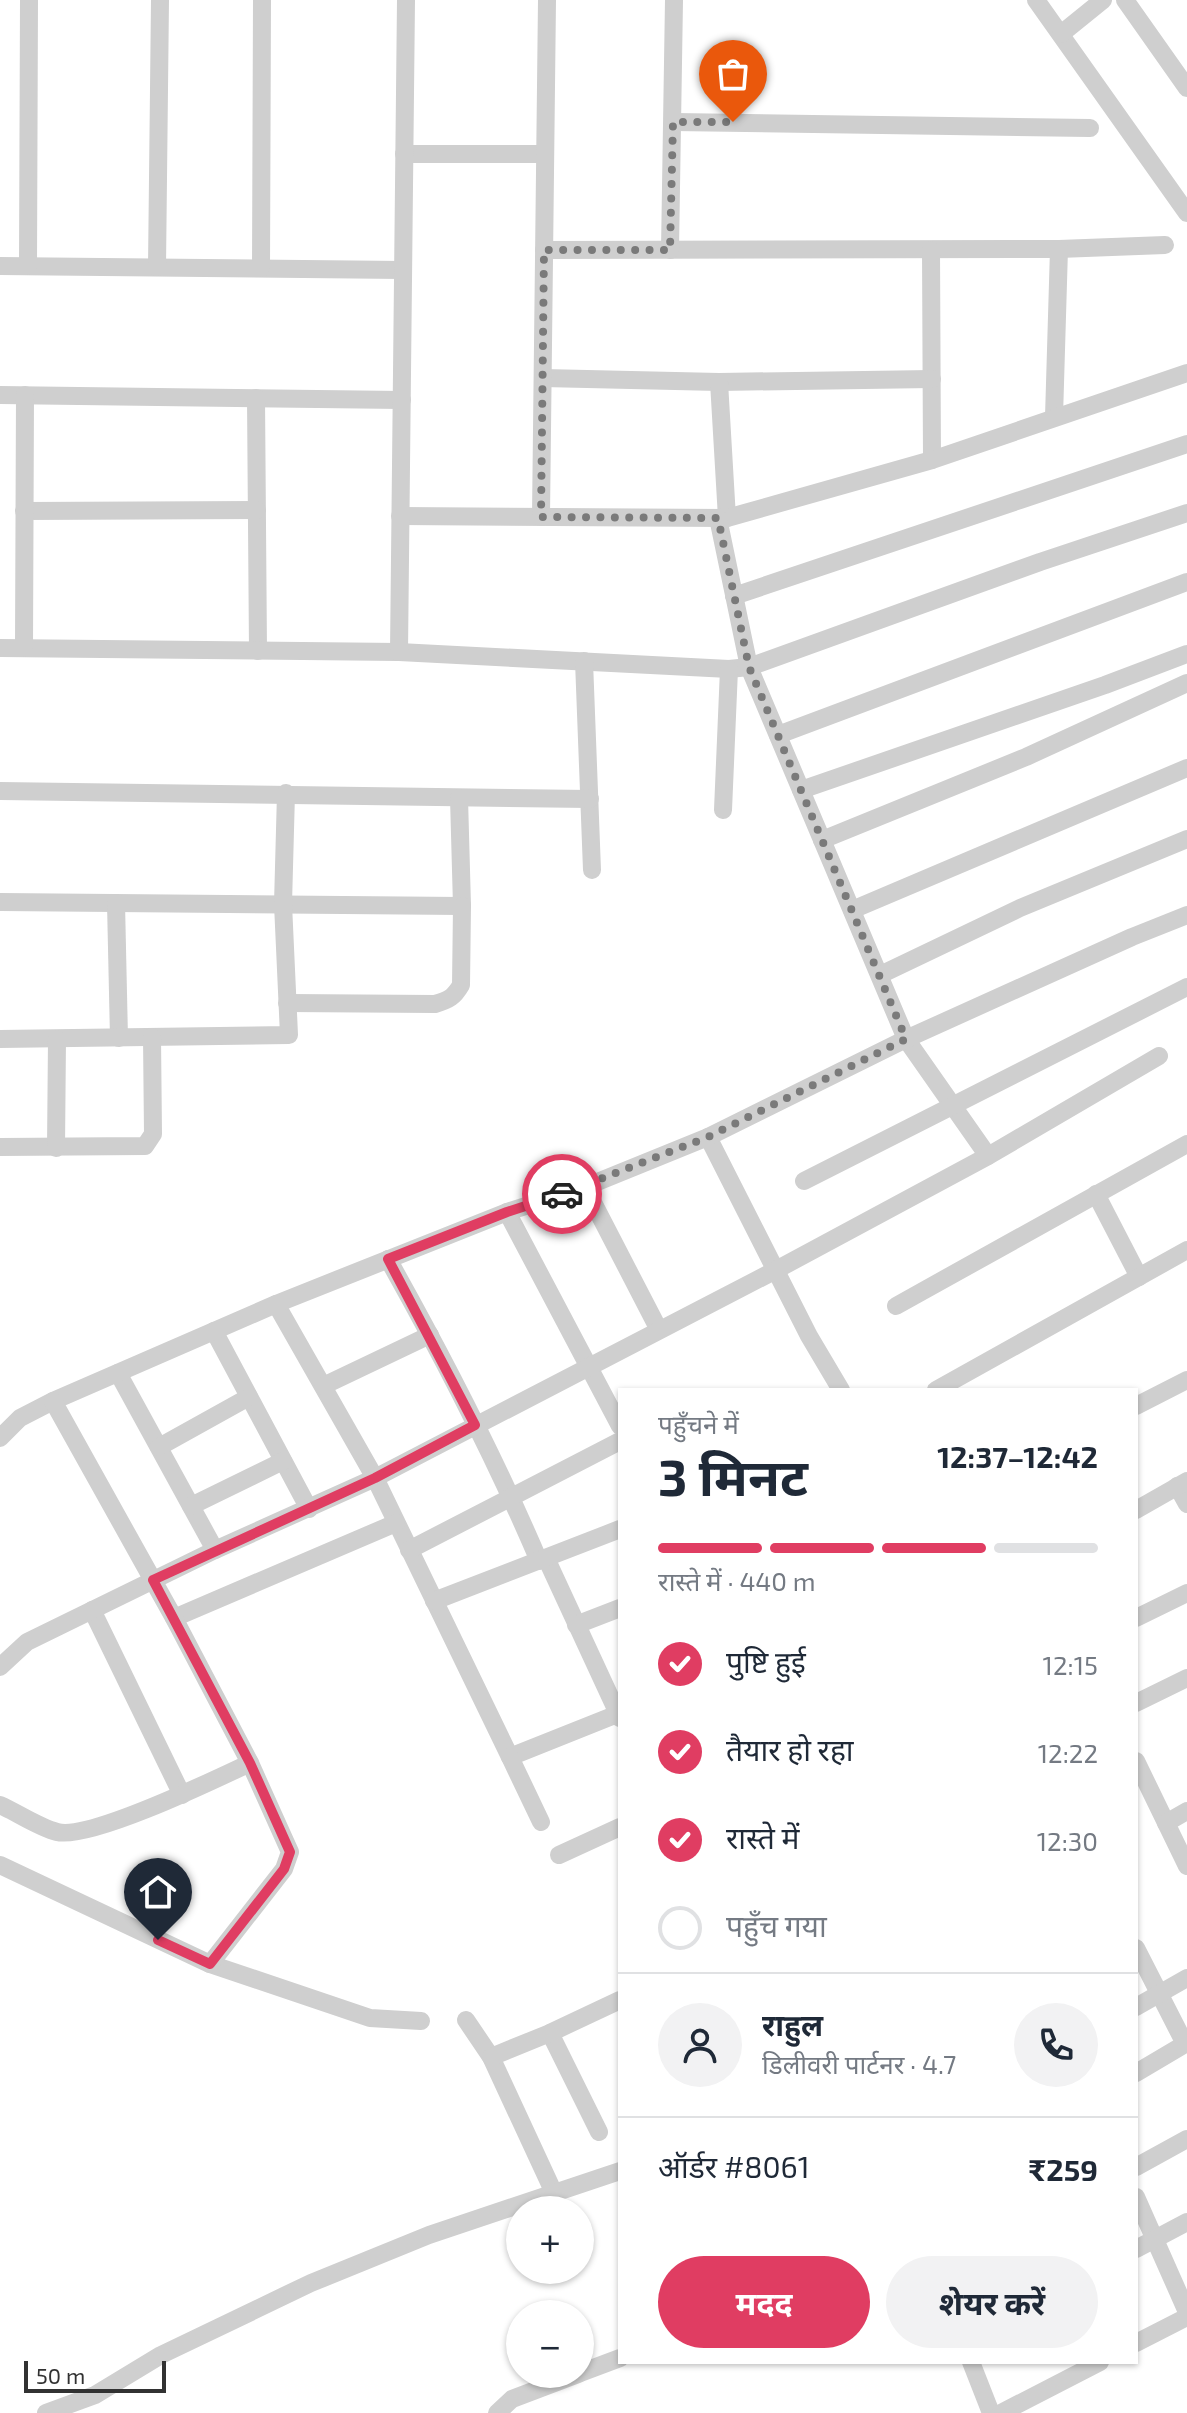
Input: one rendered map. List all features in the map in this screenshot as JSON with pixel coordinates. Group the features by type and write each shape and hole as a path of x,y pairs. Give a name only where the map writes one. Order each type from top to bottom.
{"street":[{"path":"28,266 29,0"},
{"path":"157,267 160,0"},
{"path":"261,268 262,0"},
{"path":"399,652 406,0"},
{"path":"541,517 547,0"},
{"path":"670,250 674,0"},
{"path":"1036,0 1187,213"},
{"path":"1061,34 1103,0"},
{"path":"1125,0 1184,79"},
{"path":"673,122 1090,128"},
{"path":"404,154 545,154"},
{"path":"544,250 1059,249 1165,245"},
{"path":"1054,417 1059,249"},
{"path":"931,250 932,460"},
{"path":"0,266 403,270"},
{"path":"400,516 722,518 932,460 1187,373"},
{"path":"543,378 719,382 932,379"},
{"path":"719,382 722,518 749,667 906,1039 988,1156"},
{"path":"0,395 402,400"},
{"path":"24,648 25,395"},
{"path":"256,398 258,651"},
{"path":"734,596 1187,444"},
{"path":"24,511 257,510"},
{"path":"0,648 399,652 729,669 749,667 1040,562 1187,513"},
{"path":"778,735 1187,582"},
{"path":"801,790 1187,654"},
{"path":"584,661 592,870"},
{"path":"723,810 729,669"},
{"path":"822,840 1026,757 1187,683"},
{"path":"1105,685 1115,715"},
{"path":"852,910 1187,768"},
{"path":"0,791 590,799"},
{"path":"0,1039 289,1035 283,904 286,793"},
{"path":"287,1003 435,1004 454,996 461,985 459,798"},
{"path":"880,975 1020,908 1187,839"},
{"path":"0,902 462,906"},
{"path":"116,903 119,1038"},
{"path":"0,1438 20,1418 53,1401 276,1304 507,1212 585,1187 708,1137 906,1039 1187,915"},
{"path":"804,1181 1187,987"},
{"path":"0,1147 145,1146 153,1134 152,1037"},
{"path":"56,1148 57,1039"},
{"path":"0,1667 27,1642 215,1550 375,1478 776,1270 988,1156 1159,1056"},
{"path":"708,1137 809,1336 840,1388"},
{"path":"896,1306 1187,1144"},
{"path":"585,1187 659,1330"},
{"path":"1096,1194 1139,1277"},
{"path":"507,1212 618,1422"},
{"path":"940,1388 1187,1250"},
{"path":"388,1259 430,1335 618,1713"},
{"path":"276,1304 375,1478 541,1822"},
{"path":"214,1331 309,1509"},
{"path":"323,1386 430,1335"},
{"path":"118,1373 215,1550"},
{"path":"1138,1405 1187,1380"},
{"path":"159,1447 249,1397"},
{"path":"53,1401 174,1618 250,1763 290,1852 284,1869 210,1964"},
{"path":"409,1550 618,1442"},
{"path":"191,1506 283,1461"},
{"path":"1138,1509 1182,1483 1187,1504"},
{"path":"174,1618 396,1523"},
{"path":"434,1601 618,1530"},
{"path":"1138,1617 1187,1593"},
{"path":"576,1625 618,1609"},
{"path":"92,1610 182,1795"},
{"path":"1138,1702 1187,1678"},
{"path":"510,1757 618,1715"},
{"path":"0,1805 57,1832 83,1832 182,1795 250,1763"},
{"path":"1138,1765 1187,1866"},
{"path":"1166,1823 1187,1811"},
{"path":"559,1855 618,1828"},
{"path":"0,1865 210,1964 370,2018 421,2021"},
{"path":"1138,1952 1186,2046 1138,2072"},
{"path":"1138,2006 1187,1978"},
{"path":"491,2057 618,2004"},
{"path":"466,2020 491,2057 554,2193"},
{"path":"550,2033 599,2132"},
{"path":"1138,2166 1187,2139"},
{"path":"46,2413 95,2395 161,2355 311,2283 429,2235 618,2172"},
{"path":"1138,2201 1187,2315 1138,2342"},
{"path":"1138,2248 1187,2222"},
{"path":"594,2368 618,2359"},
{"path":"972,2364 991,2413"},
{"path":"1001,2413 1096,2364"},
{"path":"497,2413 512,2399 541,2388"}],"way so far":[{"path":"562,1194 708,1137 906,1039 749,667 718,518 541,517 544,250 670,250 673,122 733,122"}],"route":[{"path":"158,1940 210,1964 284,1869 290,1852 250,1763 153,1580 375,1478 475,1425 388,1259 562,1194"}]}
